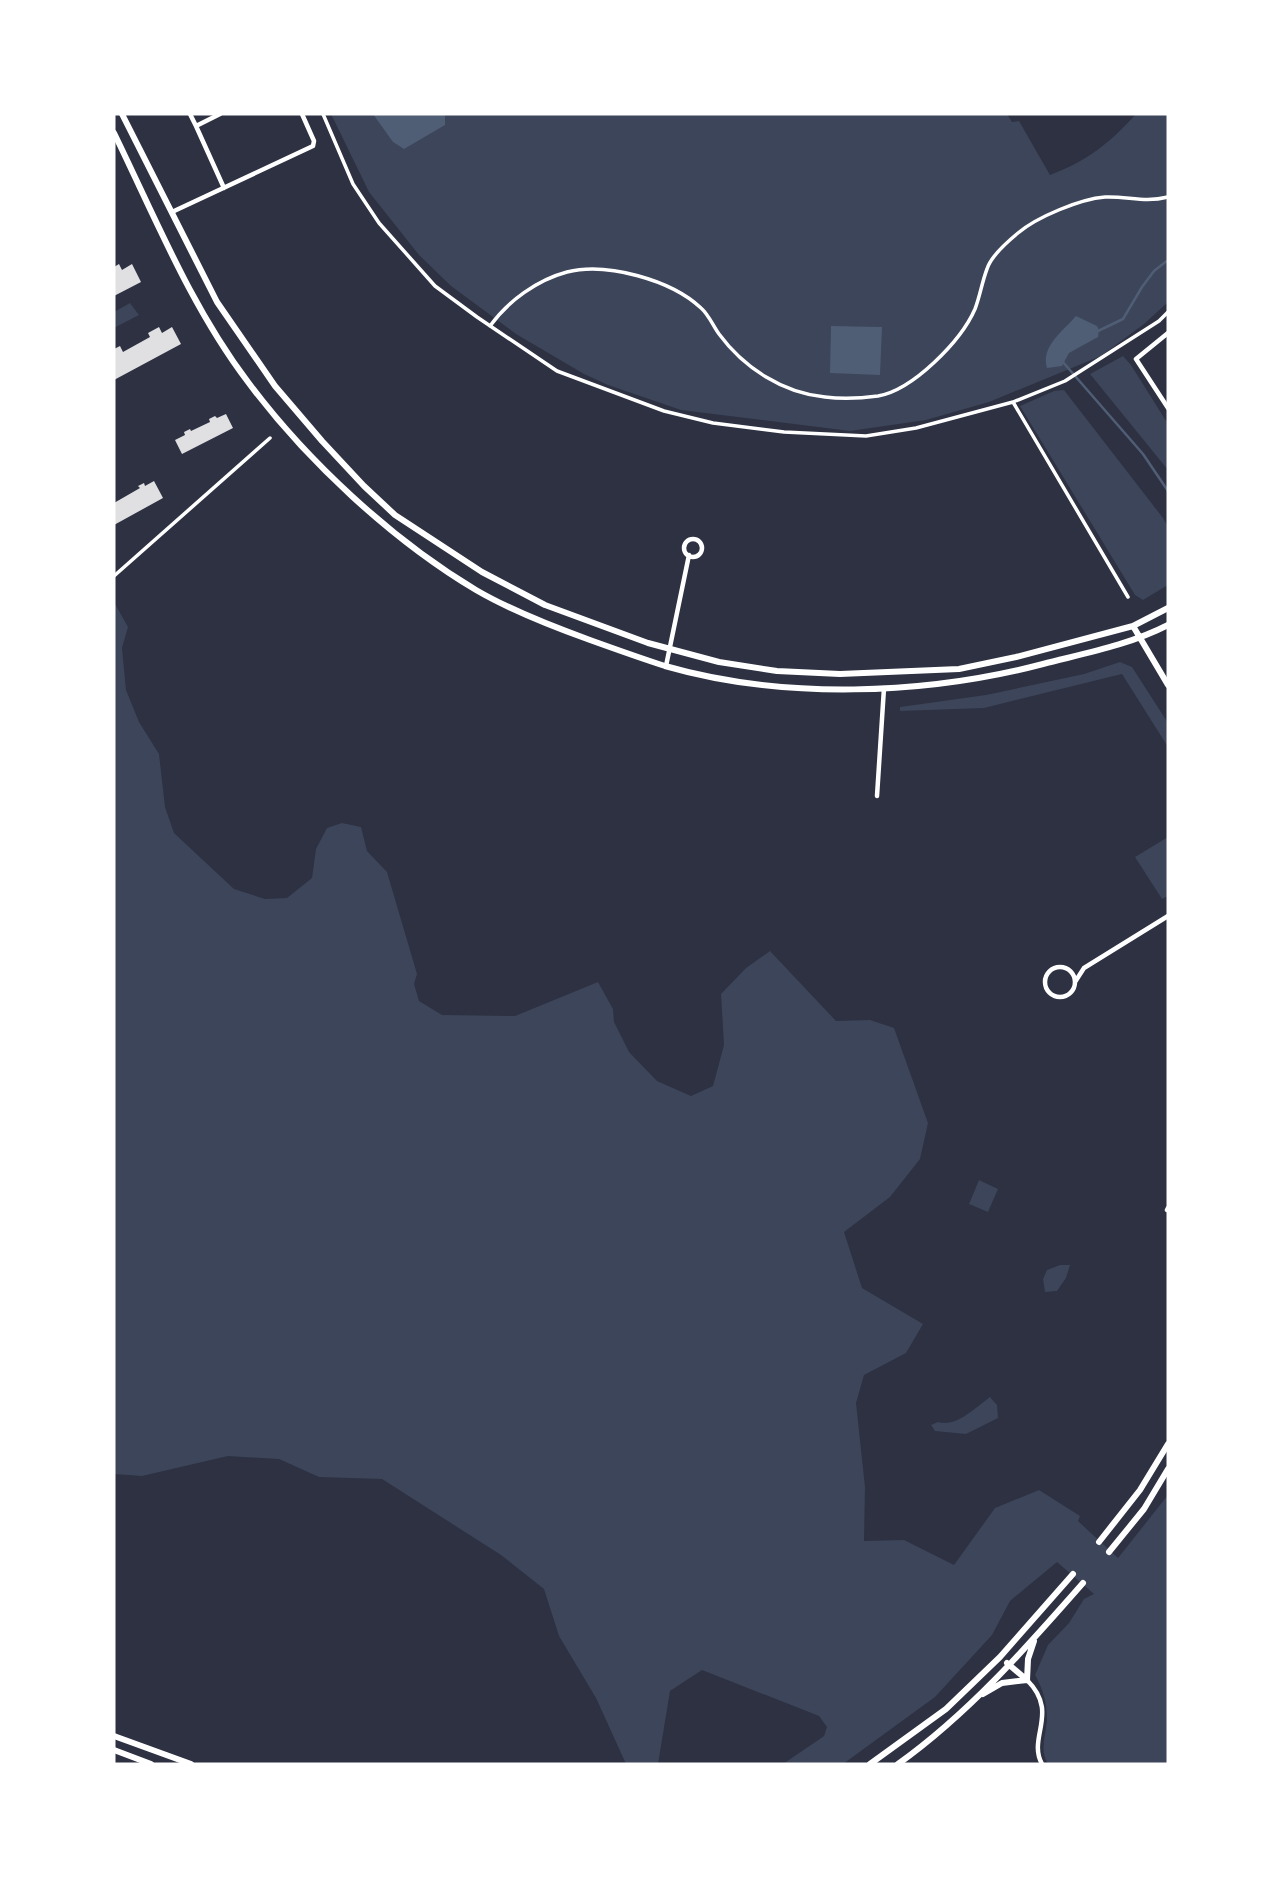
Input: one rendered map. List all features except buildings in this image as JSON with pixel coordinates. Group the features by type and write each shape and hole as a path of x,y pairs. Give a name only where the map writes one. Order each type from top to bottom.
{"street":[{"path":"122,114 217,302 275,386 344,466 396,515 434,542 516,590 596,625 670,650 719,662 777,671 840,674 959,668 1021,656 1133,626 1168,608"},
{"path":"190,114 224,188"},
{"path":"196,126 220,114"},
{"path":"171,213 313,146 314,141 302,114"},
{"path":"323,114 353,184 379,223 435,286 557,370 664,411 713,423 784,432 866,436 916,428 1013,402 1065,381 1168,313"},
{"path":"114,133 212,331 248,384 333,479 403,539 477,590 544,623 666,666 767,685 829,688 884,688 957,683 992,677 1140,639 1168,625"},
{"path":"490,326 506,307 524,292 567,272 618,271 657,282 680,293 703,309 736,354 761,374 785,388 826,397 880,396 907,383 925,370 961,333 974,312 988,266 1018,233 1046,215 1105,197 1136,201 1168,197"},
{"path":"1168,333 1136,359 1168,408"},
{"path":"1013,402 1128,597"},
{"path":"114,576 270,438"},
{"path":"666,666 689,555"},
{"path":"1133,626 1168,685"},
{"path":"877,796 885,673"},
{"path":"1084,968 1057,966 1048,971 1044,981 1047,990 1055,996 1064,996 1072,991 1084,968 1168,916"},
{"path":"1068,968 1075,982"},
{"path":"1098,1542 1140,1490 1168,1444"},
{"path":"1110,1552 1144,1508 1168,1469"},
{"path":"870,1764 947,1709 1000,1657 1073,1574"},
{"path":"898,1764 951,1723 1036,1636 1083,1583"},
{"path":"1027,1680 1028,1659 1036,1636"},
{"path":"1000,1657 1036,1689 1041,1701 1043,1718 1038,1757 1042,1764"},
{"path":"973,1701 1002,1683 1027,1680"},
{"path":"114,1736 191,1764"},
{"path":"114,1750 152,1764"}],"shaded area":[{"path":"331,114 1007,114 1012,122 1019,121 1050,175 1097,150 1136,114 1168,114 1168,302 1101,356 989,402 926,420 850,431 681,410 584,374 516,334 451,286 419,255 369,192"},
{"path":"373,114 445,114 445,125 404,149 393,142"},
{"path":"130,303 139,315 114,328 114,312"},
{"path":"1076,316 1097,326 1098,337 1069,353 1062,366 1047,368 1050,346"},
{"path":"831,326 882,327 880,375 830,373"},
{"path":"1123,356 1168,424 1168,470 1090,374"},
{"path":"1064,390 1168,527 1168,585 1143,600 1135,595 1020,406 1054,391"},
{"path":"114,602 128,627 122,648 126,690 139,722 159,754 165,807 174,833 234,889 265,899 287,898 312,878 316,849 327,828 342,823 361,827 367,851 387,872 417,974 414,984 419,1001 442,1015 515,1016 598,982 613,1009 614,1022 629,1052 657,1081 691,1096 713,1086 724,1045 721,994 746,968 770,951 836,1021 870,1020 894,1028 928,1123 920,1159 890,1197 844,1232 862,1288 923,1324 906,1353 864,1375 856,1403 865,1487 864,1541 904,1540 954,1565 995,1508 1039,1490 1080,1516 1078,1521 1118,1558 1168,1495 1168,1764 1048,1764 1045,1759 1043,1748 1046,1708 1035,1675 1048,1645 1069,1623 1084,1599 1094,1594 1057,1562 1010,1601 992,1635 935,1697 843,1764 783,1764 824,1736 827,1727 819,1716 702,1670 670,1691 658,1764 626,1764 596,1698 559,1636 544,1589 501,1555 382,1479 319,1477 279,1459 228,1456 142,1476 114,1474"},
{"path":"1120,662 1132,667 1168,723 1168,747 1122,674 984,708 900,711 900,707 986,695 1084,674"},
{"path":"1168,837 1168,896 1162,899 1135,857"},
{"path":"979,1180 998,1189 988,1212 969,1204"},
{"path":"1060,1265 1070,1265 1066,1278 1057,1291 1045,1292 1043,1279 1047,1270"},
{"path":"990,1397 997,1405 998,1418 966,1434 935,1431 931,1425 959,1419"}],"waterway":[{"path":"1096,332 1123,319 1154,271 1168,260"},
{"path":"1062,361 1143,454 1168,491"}]}
